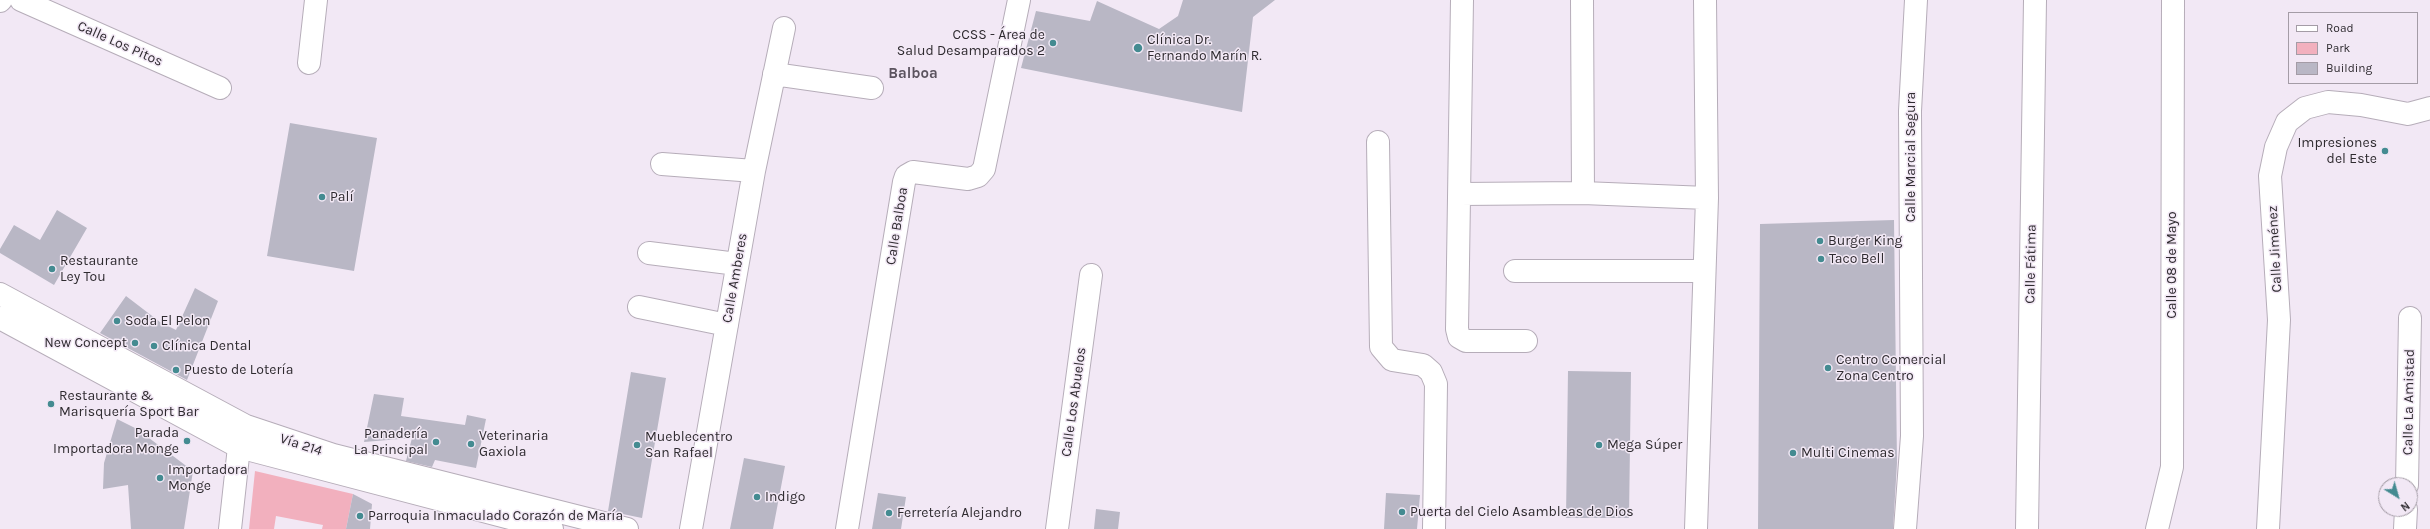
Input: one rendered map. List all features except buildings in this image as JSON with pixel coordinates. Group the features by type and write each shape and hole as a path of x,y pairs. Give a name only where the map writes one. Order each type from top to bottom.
{"street":[{"name":"Calle Los Pitos","path":"21,0 220,88"},
{"path":"309,63 316,0"},
{"name":"Calle Balboa","path":"847,529 904,182 906,176 913,172 968,179 978,176 984,169 1018,0"},
{"path":"1462,0 1457,329 1459,337 1466,341 1526,340"},
{"path":"1582,0 1583,193"},
{"path":"1696,529 1704,271 1708,198 1705,0"},
{"name":"Calle Marcial Segura","path":"1905,529 1912,436 1910,111 1916,0"},
{"name":"Calle Fátima","path":"2027,529 2035,0"},
{"name":"Calle 08 de Mayo","path":"2157,529 2172,467 2173,0"},
{"name":"Calle Amberes","path":"691,529 754,171 784,28"},
{"path":"774,74 872,88"},
{"name":"Calle Jiménez","path":"2268,529 2279,320 2270,176 2276,147 2287,122 2305,108 2328,102 2361,104 2408,114 2430,108"},
{"path":"1378,142 1381,347 1392,360 1423,365 1431,372 1436,384 1434,529"},
{"path":"662,164 754,171"},
{"path":"1460,194 1583,193 1708,198"},
{"path":"649,253 737,264"},
{"path":"1515,271 1704,271"},
{"name":"Calle Los Abuelos","path":"1056,529 1091,275"},
{"name":"Vía 214","path":"0,294 246,426 333,455 627,529"},
{"path":"639,307 727,325"},
{"name":"Vía 214","path":"0,318 239,447 552,529"},
{"name":"Calle La Amistad","path":"2407,477 2410,318"},
{"path":"230,529 239,447 246,426"},
{"path":"2405,529 2406,517"}],"green space":[{"path":"255,471 353,494 346,529 322,529 323,525 276,516 274,529 249,529"}],"place":[{"name":"CCSS - Área de Salud Desamparados 2","path":"1053,43"},
{"name":"Clínica Dr. Fernando Marín R.","path":"1138,48"},
{"name":"Impresiones del Este","path":"2385,151"},
{"name":"Palí","path":"322,197"},
{"name":"Burger King","path":"1820,241"},
{"name":"Taco Bell","path":"1821,259"},
{"name":"Restaurante Ley Tou","path":"52,269"},
{"name":"Soda El Pelon","path":"117,321"},
{"name":"New Concept","path":"135,343"},
{"name":"Clínica Dental","path":"154,346"},
{"name":"Centro Comercial Zona Centro","path":"1828,368"},
{"name":"Puesto de Lotería","path":"176,370"},
{"name":"Restaurante & Marisquería Sport Bar","path":"51,404"},
{"name":"Parada Importadora Monge","path":"187,441"},
{"name":"Panadería La Principal","path":"436,442"},
{"name":"Veterinaria Gaxiola","path":"471,444"},
{"name":"Mueblecentro San Rafael","path":"637,445"},
{"name":"Mega Súper","path":"1599,445"},
{"name":"Multi Cinemas","path":"1793,453"},
{"name":"Importadora Monge","path":"160,478"},
{"name":"Indigo","path":"757,497"},
{"name":"Puerta del Cielo Asambleas de Dios","path":"1402,512"},
{"name":"Ferretería Alejandro","path":"889,513"},
{"name":"Parroquia Inmaculado Corazón de María","path":"360,516"}],"district":[{"name":"Balboa","path":"913,74"}]}
